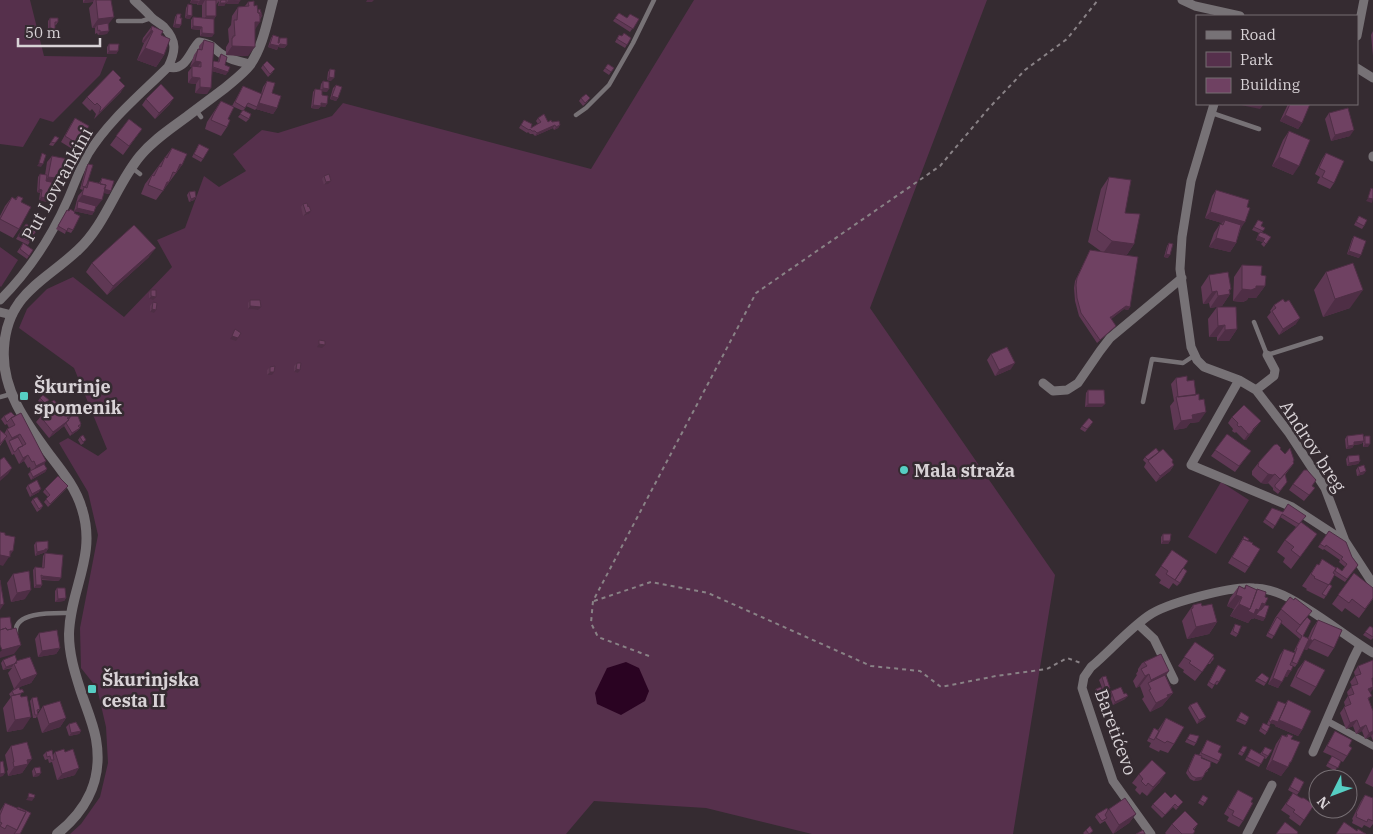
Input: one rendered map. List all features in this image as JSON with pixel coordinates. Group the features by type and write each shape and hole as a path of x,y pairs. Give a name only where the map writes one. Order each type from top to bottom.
{"street":[{"path":"134,0 164,27 171,37 174,45 173,56 168,67"},
{"path":"57,834 78,814 85,804 96,780 98,756 95,737 72,664 69,635 71,613 86,555 86,524 76,491 35,436 11,393 4,369 3,350 6,331 12,315 29,290 78,250 94,233 115,195 136,171 138,158 154,140 198,114 250,64 261,44 273,0"},
{"path":"1182,0 1195,6 1224,14"},
{"path":"1358,34 1364,0"},
{"name":"Put Lovrankini","path":"0,300 17,282 46,240 68,199 73,183 101,135 168,67 180,67 199,42 212,44 230,59 250,64"},
{"path":"1358,69 1373,78"},
{"path":"1195,355 1191,347 1180,269 1182,237 1190,181 1213,108"},
{"path":"1043,383 1053,391 1067,390 1078,383 1110,338 1182,278"},
{"path":"0,312 12,315"},
{"name":"Androv breg","path":"1195,355 1204,367 1239,380 1256,390 1289,433 1325,488 1345,541 1373,584"},
{"path":"1256,390 1274,376 1275,370 1267,355"},
{"name":"Androv breg","path":"1239,380 1191,465 1292,508 1345,541"},
{"name":"Baretićevo","path":"1151,834 1113,780 1082,688 1084,677 1091,667 1138,624 1168,606 1237,588 1270,590 1284,595 1308,609 1373,653"},
{"path":"1138,624 1154,639 1174,680"},
{"path":"1313,752 1360,645"},
{"path":"1327,721 1373,746"},
{"path":"1247,834 1272,784"}],"lane":[{"path":"576,115 586,108 609,85 633,43 654,0"},
{"path":"118,21 142,21 152,18"},
{"path":"1213,108 1259,129"},
{"path":"1254,322 1267,355 1321,338"},
{"path":"1142,402 1152,359 1183,363 1195,355"},
{"path":"0,397 11,393"},
{"path":"17,636 16,626 21,619 47,614 71,613"}],"path":[{"path":"649,656 598,637 591,623 593,601 756,292 940,166 989,108 1025,70 1067,38 1098,0"},
{"path":"593,601 651,582 708,592 872,666 920,671 941,687 996,676 1047,669 1067,658 1091,667"}],"green space":[{"path":"0,0 30,0 44,56 107,57 100,75 53,122 40,118 23,147 0,144"},
{"path":"694,0 987,0 870,308 1055,575 1013,834 812,834 706,808 594,801 566,834 70,834 81,824 100,797 108,763 106,727 97,688 81,668 80,628 98,535 88,492 59,443 68,438 98,456 107,449 74,368 19,328 27,309 47,289 73,277 124,317 172,267 157,240 185,228 204,176 219,187 246,171 233,154 262,130 278,133 332,116 343,103 591,169"},
{"path":"0,247 18,260 1,287 0,286"},
{"path":"1221,482 1249,500 1216,554 1188,537"}],"shaded area":[{"path":"626,662 639,668 649,691 645,701 621,715 597,704 595,693 607,668"}],"building":[{"path":"96,0 111,0 114,17 98,19"},
{"path":"206,0 216,0 216,16 206,16"},
{"path":"221,0 226,0 226,3 220,3"},
{"path":"254,1 254,6 257,5 258,13 260,13 260,22 255,22 255,47 232,46 232,38 235,36 234,20 237,20 238,7 249,6 248,2"},
{"path":"188,4 192,5 192,16 187,15"},
{"path":"619,13 627,18 630,14 639,19 633,29 615,18"},
{"path":"177,14 181,14 181,25 175,24"},
{"path":"193,17 214,19 214,34 202,33 202,27 193,26"},
{"path":"50,18 58,18 58,22 55,22 55,30 50,30"},
{"path":"108,23 109,31 98,31 97,25"},
{"path":"152,26 163,31 161,35 170,39 164,55 145,48 153,31 151,30"},
{"path":"624,33 631,38 627,45 617,39 619,35 622,36"},
{"path":"273,35 279,37 278,43 280,38 287,38 287,45 270,44"},
{"path":"204,40 214,43 211,88 200,87 200,78 192,77 192,66 201,67 201,62 195,61 198,49 202,50"},
{"path":"109,44 119,44 118,51 109,51"},
{"path":"221,54 227,57 225,65 230,67 228,72 213,67 213,62 219,62"},
{"path":"267,61 275,69 270,74 263,65"},
{"path":"608,64 614,68 611,72 605,68"},
{"path":"330,69 335,70 334,78 329,77"},
{"path":"113,70 121,78 119,80 125,86 99,113 101,107 97,103 95,105 87,97"},
{"path":"267,81 275,83 272,93 281,96 277,108 259,103"},
{"path":"323,81 329,82 329,89 323,88"},
{"path":"161,84 174,98 159,113 146,99"},
{"path":"336,85 342,87 338,98 332,96"},
{"path":"243,86 262,94 257,107 248,103 245,108 235,102"},
{"path":"315,89 322,90 322,95 328,96 327,104 321,103 321,106 313,105"},
{"path":"586,94 590,98 585,103 581,98"},
{"path":"221,101 234,107 228,119 230,120 227,127 211,120"},
{"path":"1290,105 1310,105 1302,123 1285,115"},
{"path":"1348,108 1354,130 1335,135 1329,113"},
{"path":"243,110 251,114 249,119 240,114"},
{"path":"544,114 548,122 551,120 552,122 559,121 560,125 556,127 555,125 537,133 521,125 524,120 532,124 531,128 541,122 538,118"},
{"path":"75,118 89,126 78,144 65,136"},
{"path":"129,119 142,129 129,146 116,136"},
{"path":"1289,131 1310,140 1299,166 1279,157"},
{"path":"55,136 59,138 55,143 51,142"},
{"path":"199,144 209,149 203,159 194,154"},
{"path":"172,148 187,154 182,165 180,164 176,173 173,172 163,191 148,185 152,175 154,176 159,166 161,167 165,157 167,158"},
{"path":"42,153 46,155 43,164 39,163"},
{"path":"1326,153 1344,161 1334,183 1322,177 1325,171 1319,168"},
{"path":"52,156 68,159 64,179 48,177"},
{"path":"88,164 93,165 85,187 82,186"},
{"path":"40,174 47,175 46,181 60,184 57,200 41,197 42,190 39,189"},
{"path":"329,174 331,181 326,182 324,176"},
{"path":"1109,177 1131,180 1125,213 1140,214 1134,244 1112,241 1097,230"},
{"path":"102,178 114,181 111,191 104,189 106,185 100,184"},
{"path":"89,181 106,185 102,200 82,195 84,187 87,188"},
{"path":"1371,188 1373,189 1373,199 1368,198"},
{"path":"1216,190 1249,200 1247,207 1250,208 1245,222 1210,212"},
{"path":"195,191 196,197 191,199 189,192"},
{"path":"18,196 23,198 21,202 31,207 19,229 0,219 12,197 16,200"},
{"path":"78,201 96,206 94,212 77,208"},
{"path":"307,203 311,211 306,213 303,204"},
{"path":"70,209 80,216 73,230 68,228 67,231 58,226 67,210 69,211"},
{"path":"1359,216 1367,220 1364,226 1356,222"},
{"path":"1225,220 1241,225 1236,243 1216,238 1220,224 1223,225"},
{"path":"1258,220 1263,222 1261,226 1265,228 1263,231 1254,227"},
{"path":"26,224 37,229 30,242 18,236"},
{"path":"134,225 156,248 113,286 92,263"},
{"path":"1260,232 1271,237 1266,244 1263,241 1265,239 1258,236"},
{"path":"1354,236 1366,241 1361,255 1349,251"},
{"path":"23,243 33,250 29,256 20,249"},
{"path":"1169,243 1173,244 1170,255 1166,254"},
{"path":"1090,250 1138,257 1130,307 1126,306 1110,317 1116,326 1100,340 1081,313 1077,298 1077,278"},
{"path":"1353,263 1363,290 1335,299 1326,272"},
{"path":"1242,265 1262,266 1261,275 1266,276 1265,286 1256,286 1256,288 1251,290 1242,289"},
{"path":"1228,272 1230,294 1218,296 1217,291 1212,292 1209,275"},
{"path":"151,290 156,290 156,297 151,296"},
{"path":"1283,299 1285,302 1289,300 1300,318 1283,329 1272,311 1276,308 1274,305"},
{"path":"250,300 260,300 261,307 250,306"},
{"path":"153,302 157,303 156,310 152,309"},
{"path":"1217,307 1236,307 1237,329 1225,330 1225,325 1218,326"},
{"path":"235,329 241,333 238,338 232,336"},
{"path":"319,340 325,341 325,345 319,344"},
{"path":"1007,347 1015,363 999,370 991,354"},
{"path":"297,363 301,363 300,370 296,369"},
{"path":"275,366 274,372 270,372 270,367"},
{"path":"1187,376 1187,381 1194,380 1196,395 1178,397 1176,378"},
{"path":"1088,390 1104,390 1105,404 1088,404"},
{"path":"1199,394 1199,400 1204,399 1206,412 1192,415 1193,419 1181,421 1176,397"},
{"path":"43,395 49,400 45,403 40,398"},
{"path":"54,400 63,411 65,409 71,416 67,418 69,420 53,432 40,416 48,410 45,407"},
{"path":"1244,405 1261,421 1250,434 1241,426 1239,427 1232,417"},
{"path":"76,411 81,424 78,426 80,428 72,433 66,423 70,415"},
{"path":"11,412 15,416 7,422 4,416"},
{"path":"21,413 46,461 36,466 28,455 23,458 18,448 26,444 20,434 12,438 7,429 15,425 11,418"},
{"path":"1089,418 1093,422 1087,429 1082,426"},
{"path":"0,430 7,436 0,444"},
{"path":"1227,434 1251,451 1239,466 1215,450"},
{"path":"1363,434 1364,441 1354,442 1354,445 1348,446 1347,436"},
{"path":"83,435 86,440 83,442 80,437"},
{"path":"1365,436 1370,436 1370,444 1365,444"},
{"path":"18,437 23,446 14,452 9,441"},
{"path":"1277,444 1285,454 1290,448 1294,460 1294,463 1280,479 1275,474 1268,474 1258,466 1259,462"},
{"path":"1156,448 1159,452 1148,460 1145,457"},
{"path":"1163,449 1173,460 1174,465 1160,476 1148,461"},
{"path":"1359,455 1360,461 1349,463 1348,456"},
{"path":"4,457 12,468 0,478 0,460"},
{"path":"44,464 47,469 33,477 30,471"},
{"path":"1364,465 1366,471 1360,473 1358,467"},
{"path":"1304,470 1307,470 1316,480 1312,486 1315,488 1309,495 1293,484"},
{"path":"1285,474 1287,482 1280,491 1275,485"},
{"path":"58,476 68,486 50,504 46,499 50,495 45,489"},
{"path":"37,480 41,489 32,494 28,485"},
{"path":"37,497 43,506 39,509 33,499"},
{"path":"1288,504 1306,516 1299,524 1282,514 1275,526 1265,519 1272,508 1283,512"},
{"path":"1301,522 1317,534 1300,557 1291,550 1294,547 1285,540"},
{"path":"1329,531 1346,542 1352,557 1358,565 1347,579 1335,571 1337,567 1342,571 1347,564 1341,559 1343,557 1326,545 1325,547 1320,544"},
{"path":"0,532 15,537 10,557 0,555"},
{"path":"1163,534 1171,534 1170,541 1163,541"},
{"path":"1243,539 1253,543 1260,549 1249,567 1232,557"},
{"path":"48,541 48,549 37,552 36,542"},
{"path":"1172,550 1188,561 1175,580 1166,574 1168,571 1161,566"},
{"path":"45,553 63,555 61,578 41,575 42,585 36,585 35,567 44,568"},
{"path":"1322,559 1336,568 1329,585 1314,578 1311,574"},
{"path":"1183,568 1187,571 1180,583 1175,580"},
{"path":"29,571 31,590 17,593 13,574"},
{"path":"1354,573 1373,588 1373,598 1365,609 1352,599 1349,603 1338,595"},
{"path":"0,580 4,604 0,605"},
{"path":"1329,584 1332,586 1326,596 1322,594"},
{"path":"1246,585 1257,590 1250,609 1239,604 1242,597 1236,595 1239,586 1245,589"},
{"path":"57,588 65,588 66,598 58,599"},
{"path":"1257,589 1266,592 1265,597 1268,598 1265,604 1262,603 1259,610 1256,609 1254,614 1248,611"},
{"path":"1290,597 1294,600 1295,598 1312,611 1300,625 1281,609"},
{"path":"1201,603 1202,606 1212,604 1217,622 1196,627 1191,609 1193,605"},
{"path":"1265,605 1269,606 1265,618 1256,615 1261,610"},
{"path":"10,617 12,629 0,630 0,618"},
{"path":"1277,617 1282,621 1274,636 1268,633"},
{"path":"1307,617 1311,621 1303,636 1309,639 1297,664 1292,662 1302,636 1296,631"},
{"path":"1318,620 1342,630 1334,648 1310,639"},
{"path":"1235,624 1241,626 1238,634 1233,631"},
{"path":"1370,626 1373,628 1373,637 1365,632"},
{"path":"6,628 7,630 16,628 21,645 2,650 0,630"},
{"path":"57,630 60,648 42,651 39,633"},
{"path":"1195,642 1214,655 1202,672 1184,657"},
{"path":"1284,649 1295,653 1290,665 1293,666 1291,671 1288,670 1282,682 1273,678"},
{"path":"1161,654 1169,671 1151,680 1149,674 1145,676 1141,669 1147,666 1144,662"},
{"path":"15,655 17,661 6,667 3,660"},
{"path":"30,657 37,674 21,680 14,664 17,663 16,661"},
{"path":"1305,660 1325,670 1316,687 1296,677"},
{"path":"1373,660 1373,687 1368,689 1372,696 1368,698 1373,711 1373,731 1369,733 1366,725 1360,728 1357,720 1350,723 1344,707 1351,704 1348,696 1354,694 1351,686 1358,684 1355,676 1361,674 1358,666"},
{"path":"1218,665 1226,670 1219,682 1217,681 1214,685 1209,682"},
{"path":"1262,673 1269,678 1266,683 1257,678"},
{"path":"1165,675 1173,693 1156,703 1149,690 1151,689 1148,683"},
{"path":"1106,676 1110,688 1106,690 1102,677"},
{"path":"19,687 24,692 14,695 12,691"},
{"path":"1101,687 1104,695 1099,697 1096,689"},
{"path":"1121,687 1124,694 1126,693 1128,696 1115,702 1111,691"},
{"path":"20,694 21,697 27,696 31,717 15,720 11,696"},
{"path":"37,697 40,709 37,710 38,715 35,715 32,698"},
{"path":"1288,700 1311,711 1302,730 1279,720"},
{"path":"60,701 66,718 49,724 43,706"},
{"path":"1278,701 1286,704 1278,722 1272,720 1271,722 1269,721"},
{"path":"1197,702 1206,717 1199,720 1190,705"},
{"path":"1241,712 1249,717 1247,722 1238,718"},
{"path":"1166,718 1184,727 1174,744 1167,741 1165,743 1156,738"},
{"path":"76,722 81,731 71,733 69,724"},
{"path":"1263,723 1270,726 1267,732 1261,728"},
{"path":"1154,728 1159,731 1154,740 1149,738"},
{"path":"1335,731 1352,740 1349,746 1352,748 1347,756 1327,746"},
{"path":"1190,734 1199,736 1196,743 1187,739"},
{"path":"1288,734 1293,736 1291,739 1300,742 1288,767 1272,760 1282,735 1287,737"},
{"path":"1207,740 1221,746 1218,752 1222,754 1219,761 1201,753"},
{"path":"27,742 32,759 27,760 28,764 14,767 11,746"},
{"path":"1243,746 1247,747 1244,753 1240,751"},
{"path":"1265,747 1272,750 1268,756 1262,753"},
{"path":"64,749 65,752 73,749 79,768 62,774 55,752"},
{"path":"1251,749 1265,757 1261,764 1247,757"},
{"path":"52,750 54,760 51,760 50,756 47,757 46,752"},
{"path":"1195,754 1211,762 1203,777 1196,778 1188,770"},
{"path":"1332,756 1341,761 1338,768 1328,763"},
{"path":"1152,760 1166,773 1153,787 1148,783 1146,786 1141,781 1143,779 1139,774"},
{"path":"3,761 5,773 0,774 0,762"},
{"path":"40,767 41,773 36,774 34,768"},
{"path":"1295,777 1304,782 1299,792 1290,787"},
{"path":"1238,790 1253,798 1251,802 1253,803 1243,821 1232,815 1234,811 1228,808"},
{"path":"1165,792 1171,798 1175,794 1183,802 1178,807 1175,804 1165,815 1153,804"},
{"path":"29,793 35,795 34,798 28,797"},
{"path":"1293,793 1304,798 1308,801 1308,814 1304,820 1286,804"},
{"path":"1203,795 1208,798 1205,803 1200,800"},
{"path":"1365,795 1373,798 1373,821 1368,819 1367,822 1358,818 1358,809"},
{"path":"1125,798 1136,814 1119,825 1109,809"},
{"path":"5,803 26,812 17,830 7,825 5,829 0,826 2,823 0,822 0,815"},
{"path":"18,807 31,813 20,834 14,834 26,812 17,809"},
{"path":"1107,808 1108,810 1105,815 1107,818 1102,821 1097,814"},
{"path":"1185,811 1198,824 1193,829 1195,831 1193,834 1182,834 1172,824"},
{"path":"1285,822 1298,832 1297,834 1276,834"},
{"path":"1344,822 1357,831 1358,829 1366,834 1336,834"},
{"path":"1090,826 1093,831 1089,834 1086,830"},
{"path":"1143,830 1145,834 1136,834"}],"place":[{"name":"Škurinje spomenik","path":"24,396"},
{"name":"Mala straža","path":"904,470"},
{"name":"Škurinjska cesta II","path":"92,689"}]}
